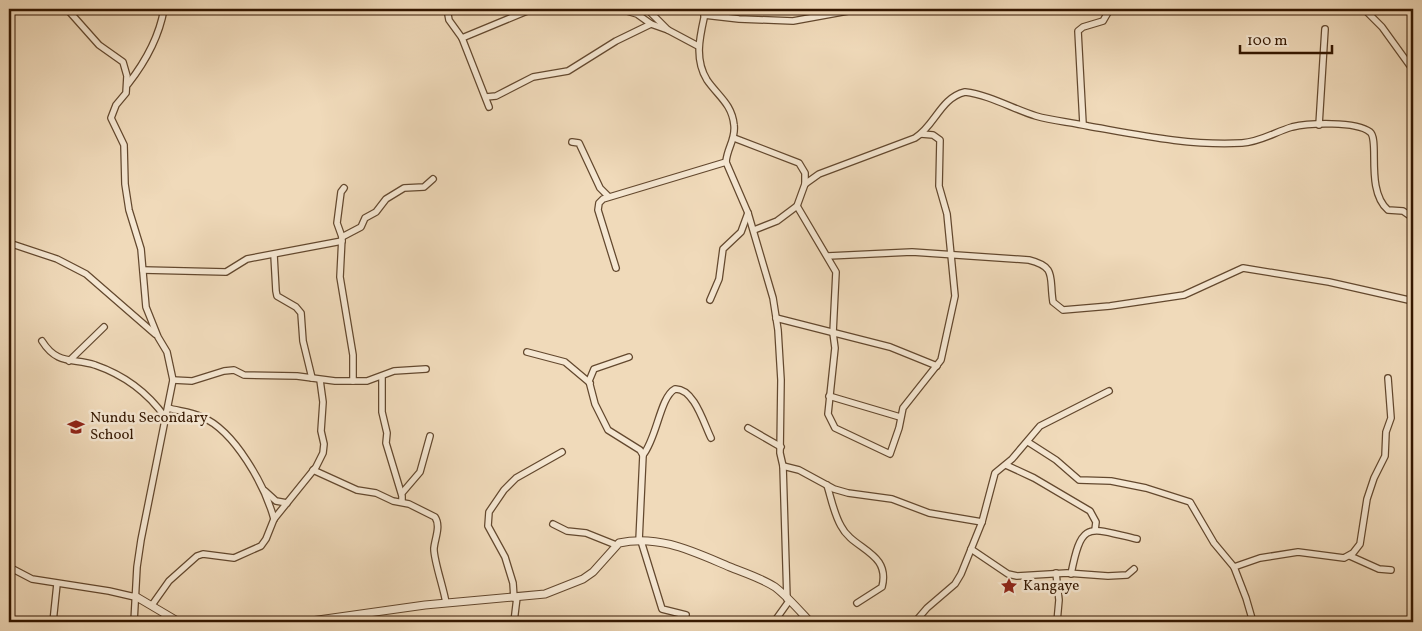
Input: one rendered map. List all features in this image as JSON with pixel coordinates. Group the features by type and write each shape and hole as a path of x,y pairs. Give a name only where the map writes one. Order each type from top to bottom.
{"street":[{"path":"67,9 99,45 123,62 128,84"},
{"path":"134,622 141,540 173,380 167,352 158,337 146,307 141,249 129,210 124,145 111,118 116,105 126,93 128,84 155,43 164,9"},
{"path":"447,9 449,20 462,38 489,107"},
{"path":"462,38 532,9"},
{"path":"620,9 637,14 651,24 668,30 698,46"},
{"path":"648,9 668,30"},
{"path":"774,622 788,600 781,447 782,389 776,318 764,262 754,230 726,162 726,155 734,138 732,113 727,101 706,79 698,46 705,12 739,19 793,20 859,9"},
{"path":"1083,124 1078,31 1083,27 1103,21 1110,9"},
{"path":"1364,9 1382,27 1413,70"},
{"path":"486,97 496,96 533,78 568,70 616,41 651,24"},
{"path":"1319,125 1326,29"},
{"path":"921,134 944,104 958,94 965,92 974,93 1037,116 1151,138 1215,144 1252,142 1292,127 1319,125 1353,126 1370,132 1374,140 1373,174 1383,204 1388,210 1403,212 1413,218"},
{"path":"797,206 836,272 835,348 828,414 835,428 885,454 890,454 893,450 900,417 906,403 937,366 943,353 955,296 948,214 939,186 940,140 933,135 921,134 819,174 805,184"},
{"path":"734,138 799,163 805,173 805,184 797,206 777,221 754,230"},
{"path":"572,142 579,144 600,188 608,196"},
{"path":"616,268 598,210 599,202 608,196 726,162"},
{"path":"143,270 226,272 247,260 342,239 361,227 365,218 376,212 390,196 406,187 424,187 433,179"},
{"path":"344,188 340,192 337,223 342,239 340,278 353,356 353,381"},
{"path":"710,300 719,279 723,249 741,232 748,213"},
{"path":"9,243 57,259 86,274 158,337"},
{"path":"828,256 885,252 1017,258 1045,264 1049,269 1053,302 1063,310 1110,306 1184,295 1243,268 1329,282 1413,301"},
{"path":"274,255 276,291 278,296 296,307 301,313 304,347 312,378"},
{"path":"776,318 890,347 937,366"},
{"path":"70,361 104,327"},
{"path":"42,341 52,354 70,361 94,365 124,379 151,398 165,417"},
{"path":"527,352 565,362 590,384"},
{"path":"629,357 594,369 589,376 590,384 595,404 608,430 640,450 643,455"},
{"path":"173,380 192,381 224,371 234,370 244,375 353,381 374,380 394,372 426,369"},
{"path":"382,377 382,412 387,433 386,443 402,494 402,502"},
{"path":"1350,556 1360,544 1371,486 1385,456 1386,432 1391,418 1388,378"},
{"path":"152,605 169,581 191,559 203,554 234,558 261,546 274,519 313,470 324,447 321,432 323,402 320,380"},
{"path":"686,615 662,609 640,541 643,455 654,437 667,396 675,389 684,391 690,397 711,438"},
{"path":"915,622 927,608 955,584 982,522 995,472 1006,465 1040,426 1109,391"},
{"path":"829,396 900,417"},
{"path":"168,408 202,417 219,428 247,462 263,490 274,519"},
{"path":"748,428 781,447"},
{"path":"402,494 420,472 430,436"},
{"path":"1028,442 1056,460 1079,480 1111,481 1146,488 1190,502 1214,543 1234,567 1253,622"},
{"path":"514,622 515,597 513,583 505,557 488,526 489,512 504,490 516,478 562,452"},
{"path":"1006,465 1025,473 1061,496 1083,506 1093,515 1096,530"},
{"path":"783,466 799,470 827,485 848,493 892,499 929,512 982,522"},
{"path":"313,470 357,490 376,493 393,501 402,502 432,514 437,520 434,549 446,603"},
{"path":"827,485 841,526 855,542 874,554 881,567 882,587 857,603"},
{"path":"263,490 276,501 287,503"},
{"path":"553,524 567,531 586,533 616,545"},
{"path":"1071,574 1078,540 1086,533 1096,530 1137,539"},
{"path":"304,622 446,603 545,594 583,579 593,572 616,545 624,542 640,541 662,542 692,550 758,578 774,587 810,622"},
{"path":"971,549 1008,574 1016,576 1056,574 1118,575 1127,574 1134,569"},
{"path":"1234,567 1260,558 1298,552 1339,558 1350,556 1379,569 1391,570"},
{"path":"9,567 32,578 57,584 109,591 135,597 179,622"},
{"path":"1056,574 1059,600 1057,622"},
{"path":"53,622 57,584"}],"place":[{"name":"Nundu Secondary School","path":"76,427"},
{"name":"Kangaye","path":"1009,586"}]}
